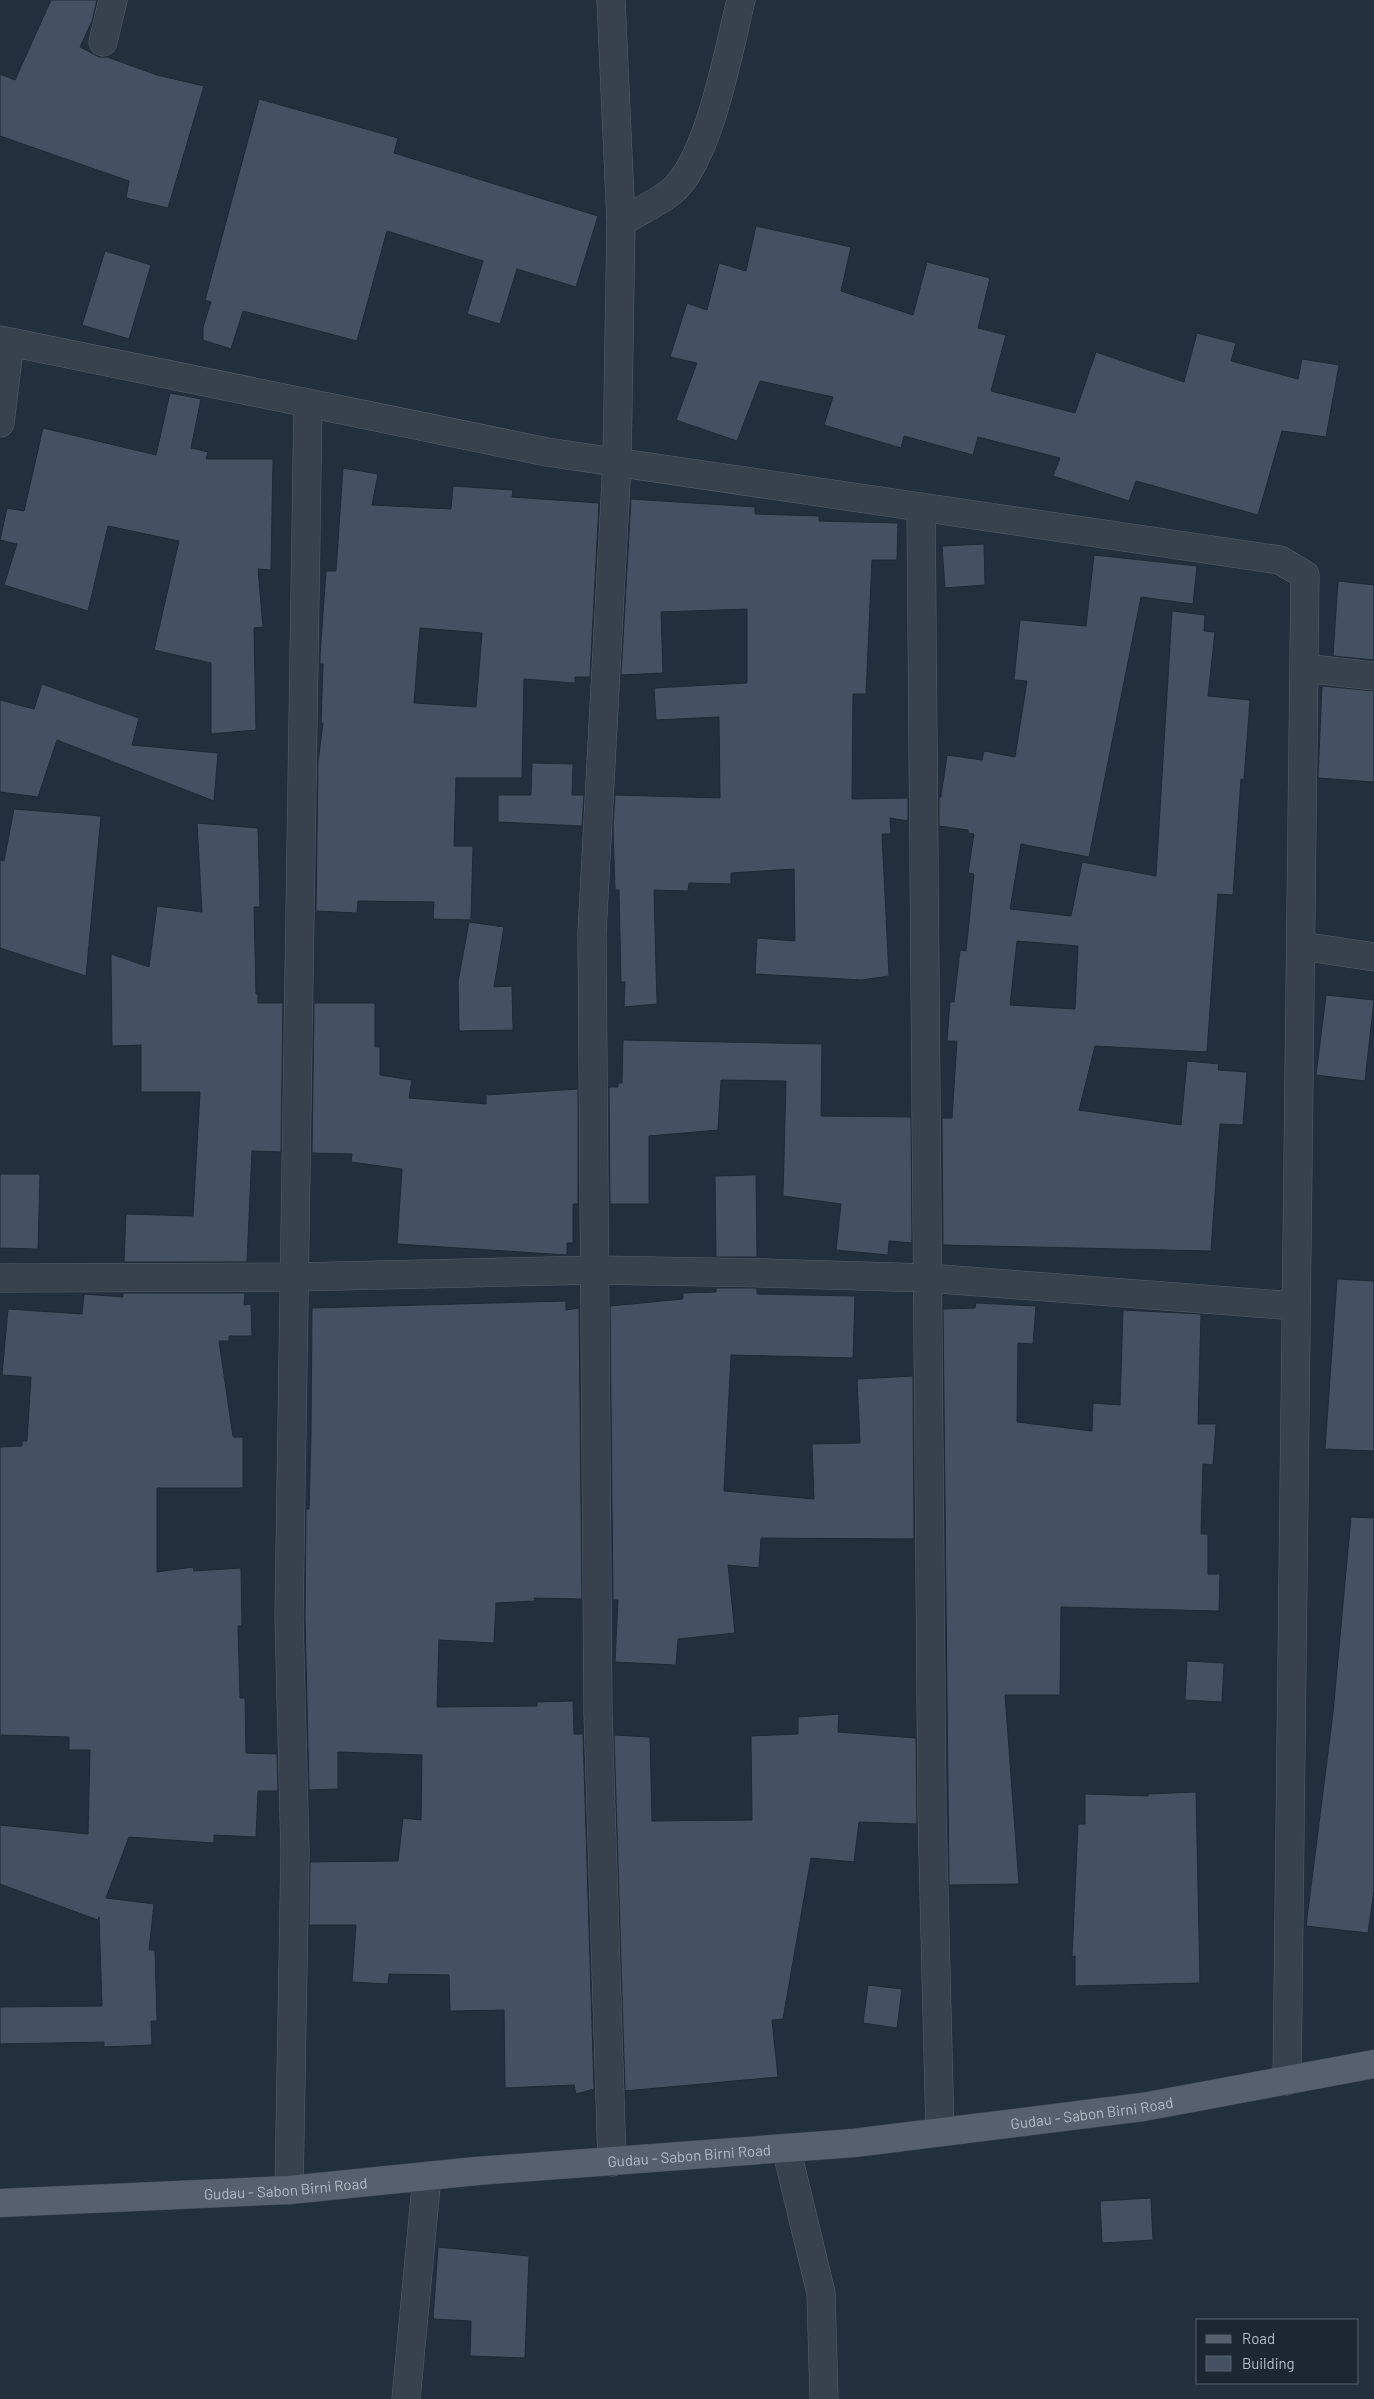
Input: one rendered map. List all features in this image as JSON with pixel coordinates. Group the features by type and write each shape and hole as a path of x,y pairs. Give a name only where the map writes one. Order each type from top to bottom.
{"main road":[{"name":"Gudau - Sabon Birni Road","path":"0,2203 289,2190 427,2176 854,2143 1143,2107 1374,2064"}],"street":[{"path":"103,42 113,0"},
{"path":"611,0 621,222 617,462 592,933 598,1712 612,2162"},
{"path":"621,222 672,191 696,159 708,126 741,0"},
{"path":"0,423 5,341 547,452 1280,560 1305,575 1287,2081"},
{"path":"289,2190 295,1853 289,1617 308,403"},
{"path":"921,507 932,1812 940,2132"},
{"path":"1304,668 1374,676"},
{"path":"1301,946 1374,957"},
{"path":"0,1278 295,1277 596,1270 927,1278 1296,1306"},
{"path":"786,2148 821,2293 824,2399"},
{"path":"406,2399 427,2176"}],"building":[{"path":"51,0 97,0 92,21 80,47 99,57 107,57 157,75 204,86 168,208 126,198 129,181 0,136 0,74 15,80"},
{"path":"259,99 398,138 394,153 598,216 576,287 517,269 500,324 467,314 483,261 387,231 357,341 243,311 231,349 203,340 203,327 211,302 205,300"},
{"path":"756,226 851,247 841,291 913,315 927,262 990,278 978,328 1006,335 991,391 1075,413 1096,352 1184,382 1197,333 1236,343 1231,361 1298,379 1302,359 1339,365 1326,437 1282,431 1258,515 1136,481 1129,501 1053,476 1060,458 978,437 973,455 904,436 901,448 824,425 833,397 760,381 737,441 676,420 697,363 670,357 687,303 707,310 719,263 746,271"},
{"path":"105,251 151,265 129,339 82,325"},
{"path":"170,393 201,399 191,448 208,452 206,459 273,459 271,570 258,569 263,627 254,628 256,730 211,734 211,663 154,650 179,541 108,526 88,611 4,585 17,544 0,540 7,508 24,511 43,428 156,455"},
{"path":"343,468 378,474 372,505 451,509 453,486 513,490 512,497 599,503 590,677 575,677 575,683 524,679 522,778 456,778 454,846 473,846 471,920 433,919 434,902 358,901 357,913 316,911 318,762 323,723 321,724 323,664 320,664 320,656 326,571 336,571","holes":["420,628 482,633 476,707 414,703"]},
{"path":"631,499 755,507 755,514 819,516 819,521 898,523 897,560 872,560 866,694 853,694 852,799 908,798 908,821 890,818 891,834 882,834 889,976 862,980 755,974 757,938 795,941 794,869 731,873 731,884 689,883 688,891 654,890 657,1004 624,1007 625,982 621,982 619,890 615,890 613,828 615,795 720,798 719,717 656,720 654,688 747,683 747,609 661,612 663,673 621,675"},
{"path":"984,544 985,585 945,588 942,546"},
{"path":"1094,555 1197,566 1193,604 1141,597 1089,857 1021,844 1010,909 1071,916 1082,862 1156,876 1172,611 1205,615 1204,631 1215,632 1208,696 1250,700 1244,780 1241,779 1233,895 1218,894 1207,1052 1095,1046 1079,1110 1181,1125 1187,1061 1219,1064 1218,1070 1247,1072 1243,1125 1220,1124 1211,1251 943,1245 942,1118 952,1118 957,1041 947,1041 950,1002 954,1002 960,950 966,951 974,874 968,873 974,834 968,833 968,830 939,826 939,797 941,797 947,755 982,760 984,751 1015,757 1027,681 1014,680 1020,620 1086,626","holes":["1017,941 1078,946 1075,1009 1010,1005"]},
{"path":"1338,581 1374,585 1374,660 1333,656"},
{"path":"42,684 139,718 132,745 218,753 214,801 57,740 38,797 0,792 0,700 34,709"},
{"path":"1322,686 1374,691 1374,782 1318,778"},
{"path":"532,763 573,764 572,795 584,795 582,826 498,822 498,795 531,795"},
{"path":"14,809 101,816 86,976 0,948 0,860 4,861"},
{"path":"197,823 258,828 260,907 254,907 256,994 258,994 258,1003 283,1003 281,1152 252,1151 247,1262 124,1262 126,1214 193,1216 200,1092 141,1092 141,1045 112,1046 111,954 149,967 157,906 202,912"},
{"path":"469,922 504,927 494,987 512,986 513,1030 459,1031 458,982"},
{"path":"1326,995 1374,1000 1365,1081 1316,1075"},
{"path":"314,1003 375,1003 375,1047 380,1047 380,1075 412,1080 409,1098 486,1104 486,1095 578,1089 578,1204 573,1204 573,1243 567,1243 567,1255 397,1244 402,1169 351,1162 352,1154 312,1153"},
{"path":"623,1040 822,1044 821,1116 911,1117 912,1243 889,1241 888,1255 836,1250 841,1204 783,1196 786,1081 721,1080 718,1130 649,1136 649,1204 610,1204 609,1087 618,1087 618,1083 622,1083"},
{"path":"0,1174 40,1174 38,1249 0,1248"},
{"path":"756,1175 757,1257 716,1257 715,1176"},
{"path":"1337,1279 1374,1281 1374,1451 1325,1449"},
{"path":"716,1288 757,1288 757,1294 855,1296 853,1358 731,1355 724,1491 814,1499 812,1444 860,1443 857,1379 913,1376 914,1539 761,1538 759,1568 728,1565 735,1633 678,1639 676,1665 615,1662 618,1600 613,1600 610,1306 683,1299 683,1293 716,1292"},
{"path":"123,1293 245,1293 244,1305 251,1304 252,1336 229,1336 229,1341 219,1341 233,1437 243,1437 243,1488 157,1488 157,1572 193,1567 194,1571 241,1568 242,1626 238,1626 240,1698 245,1698 246,1753 277,1754 278,1791 258,1791 256,1837 214,1835 214,1843 129,1837 106,1898 154,1904 149,1950 155,1950 157,2021 151,2021 152,2045 104,2047 104,2042 0,2044 0,2007 102,2006 99,1917 98,1920 0,1884 0,1825 88,1834 90,1750 69,1750 69,1737 0,1735 0,1447 22,1446 22,1441 27,1441 31,1377 2,1375 8,1309 82,1314 84,1294 123,1297"},
{"path":"566,1301 566,1310 579,1308 582,1599 534,1598 535,1601 496,1603 494,1643 439,1640 437,1707 537,1706 537,1702 573,1701 574,1734 583,1734 594,2089 576,2094 574,2085 505,2088 504,2010 450,2011 449,1975 389,1974 388,1984 352,1982 356,1925 309,1925 310,1862 398,1861 403,1818 421,1820 422,1755 338,1752 338,1789 309,1790 305,1617 306,1509 309,1509 311,1436 312,1308"},
{"path":"976,1303 1036,1306 1033,1344 1018,1343 1017,1422 1092,1431 1093,1403 1120,1405 1123,1310 1201,1314 1198,1424 1216,1424 1213,1465 1203,1464 1201,1534 1208,1534 1208,1574 1220,1574 1219,1611 1061,1607 1060,1695 1005,1695 1019,1884 949,1885 943,1309 975,1308"},
{"path":"1351,1517 1374,1518 1374,1890 1368,1933 1306,1926 1333,1713"},
{"path":"1187,1661 1224,1663 1222,1702 1185,1700"},
{"path":"839,1714 838,1732 916,1738 917,1824 859,1822 854,1862 811,1858 783,2019 772,2020 778,2077 625,2091 614,1735 650,1737 652,1821 752,1820 751,1736 798,1734 798,1717"},
{"path":"1196,1792 1200,1983 1075,1986 1075,1956 1072,1957 1078,1824 1085,1824 1085,1794 1148,1796 1148,1794"},
{"path":"868,1985 902,1989 897,2028 863,2023"},
{"path":"1151,2198 1153,2240 1102,2243 1100,2201"},
{"path":"438,2247 529,2256 525,2358 470,2356 471,2321 433,2319"}]}
